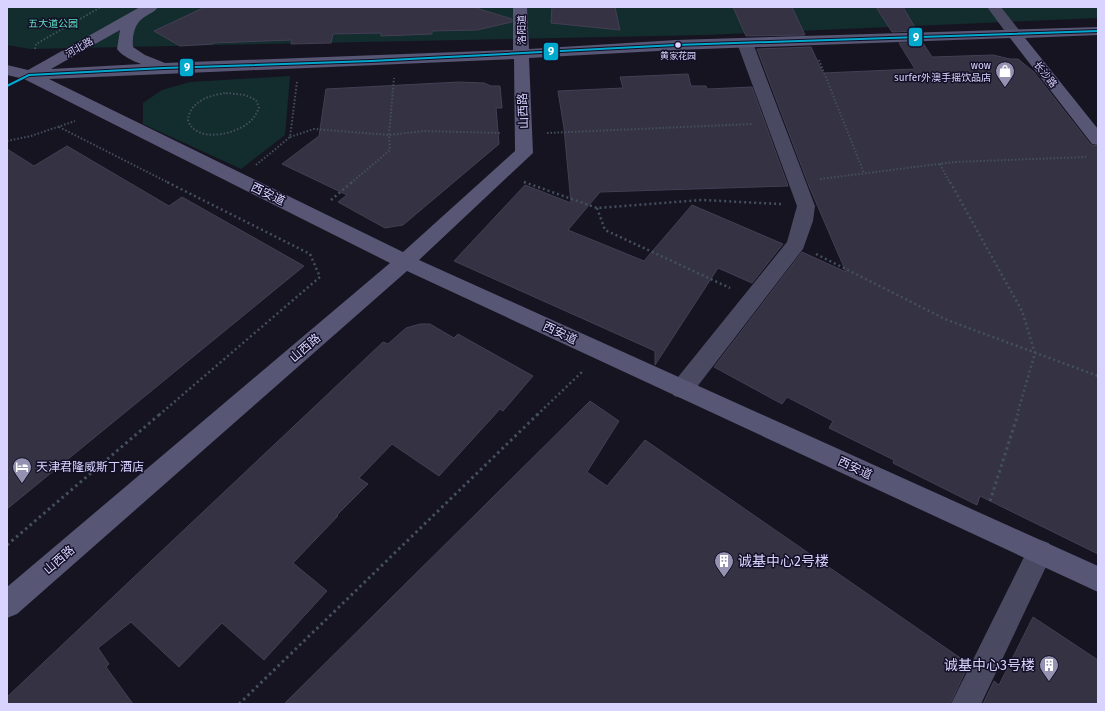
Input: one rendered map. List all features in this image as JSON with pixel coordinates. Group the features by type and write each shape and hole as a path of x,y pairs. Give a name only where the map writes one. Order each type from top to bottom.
{"street":[{"name":"河北路","path":"7,86 152,7"},
{"name":"洛阳道","path":"521,7 521,54"},
{"name":"长沙路","path":"994,7 1098,140"},
{"path":"137,14 124,37 125,48 139,58 164,68"},
{"path":"7,70 29,75 164,68 396,60 676,45 927,36 1015,35 1098,31"},
{"path":"682,389 796,244 806,206 745,43"},
{"name":"山西路","path":"7,604 405,262 524,153 521,54"},
{"name":"西安道","path":"29,75 405,262 1098,579"},
{"path":"966,704 1040,552"}],"path":[{"path":"811,40 864,173"},
{"path":"313,216 390,150 389,135 396,60"},
{"path":"238,179 290,136 299,63"},
{"path":"237,93 247,95 254,99 258,104 259,110 256,117 241,129 230,133 207,134 197,131 190,126 187,120 188,113 194,106 214,95 237,93"},
{"path":"7,141 31,136 59,127 98,110"},
{"path":"7,544 320,277 310,254 59,127"},
{"path":"798,182 940,164 1090,157"},
{"path":"940,164 1022,311 1034,352 1025,391 982,527"},
{"path":"501,174 597,208 702,200 806,206"},
{"path":"597,208 605,230 752,299"},
{"path":"796,244 947,320 1098,376"},
{"path":"239,704 602,353"}],"green space":[{"name":"五大道公园","path":"7,7 1098,7 1098,18 705,35 30,49 7,45"},
{"path":"290,76 285,135 241,169 143,124 143,103 162,90 190,82"}],"building":[{"path":"205,7 473,7 512,19 512,22 477,30 432,31 432,34 381,36 381,33 333,34 331,43 291,44 292,40 213,43 180,46 154,31"},
{"path":"552,7 615,7 620,30 551,23"},
{"path":"733,7 792,7 805,35 746,36"},
{"path":"876,7 903,7 917,31 892,32"},
{"path":"899,43 923,43 932,57 993,55 1010,59 1018,59 1034,72 1091,145 1098,146 1098,554 980,496 977,505 893,463 894,460 829,428 833,421 787,397 782,404 714,367 802,252 846,272 809,186 757,49 811,47 823,73 915,69"},
{"path":"688,74 691,86 706,86 707,89 752,87 788,186 600,192 568,230 644,261 692,205 783,244 752,283 718,268 655,365 655,351 454,261 525,185 571,203 564,128 558,91 623,88 620,77"},
{"path":"459,82 484,83 491,86 500,86 502,108 496,108 499,144 403,225 385,228 338,202 347,195 282,164 319,136 326,89"},
{"path":"67,146 169,206 182,197 304,266 7,509 7,149 34,166"},
{"path":"420,324 430,324 454,338 458,334 533,376 503,411 500,409 439,476 392,444 359,478 368,484 293,563 327,591 264,660 222,623 179,667 131,622 98,648 109,664 106,667 133,704 7,704 7,697 383,342 388,344 406,328"},
{"path":"590,401 619,421 587,472 607,486 645,440 969,664 950,704 284,704"},
{"name":"诚基中心3号楼","path":"1033,617 1098,660 1098,704 983,704 994,681 999,685"}],"transit line":[{"name":"9","path":"7,86 29,75 164,68 371,61 676,45 1098,31"}],"place":[{"name":"黄家花园","path":"678,45"},
{"name":"wow surfer外澳手摇饮品店","path":"1005,88"},
{"name":"天津君隆威斯丁酒店","path":"22,484"},
{"name":"诚基中心2号楼","path":"724,578"},
{"name":"诚基中心3号楼","path":"1049,682"}]}
